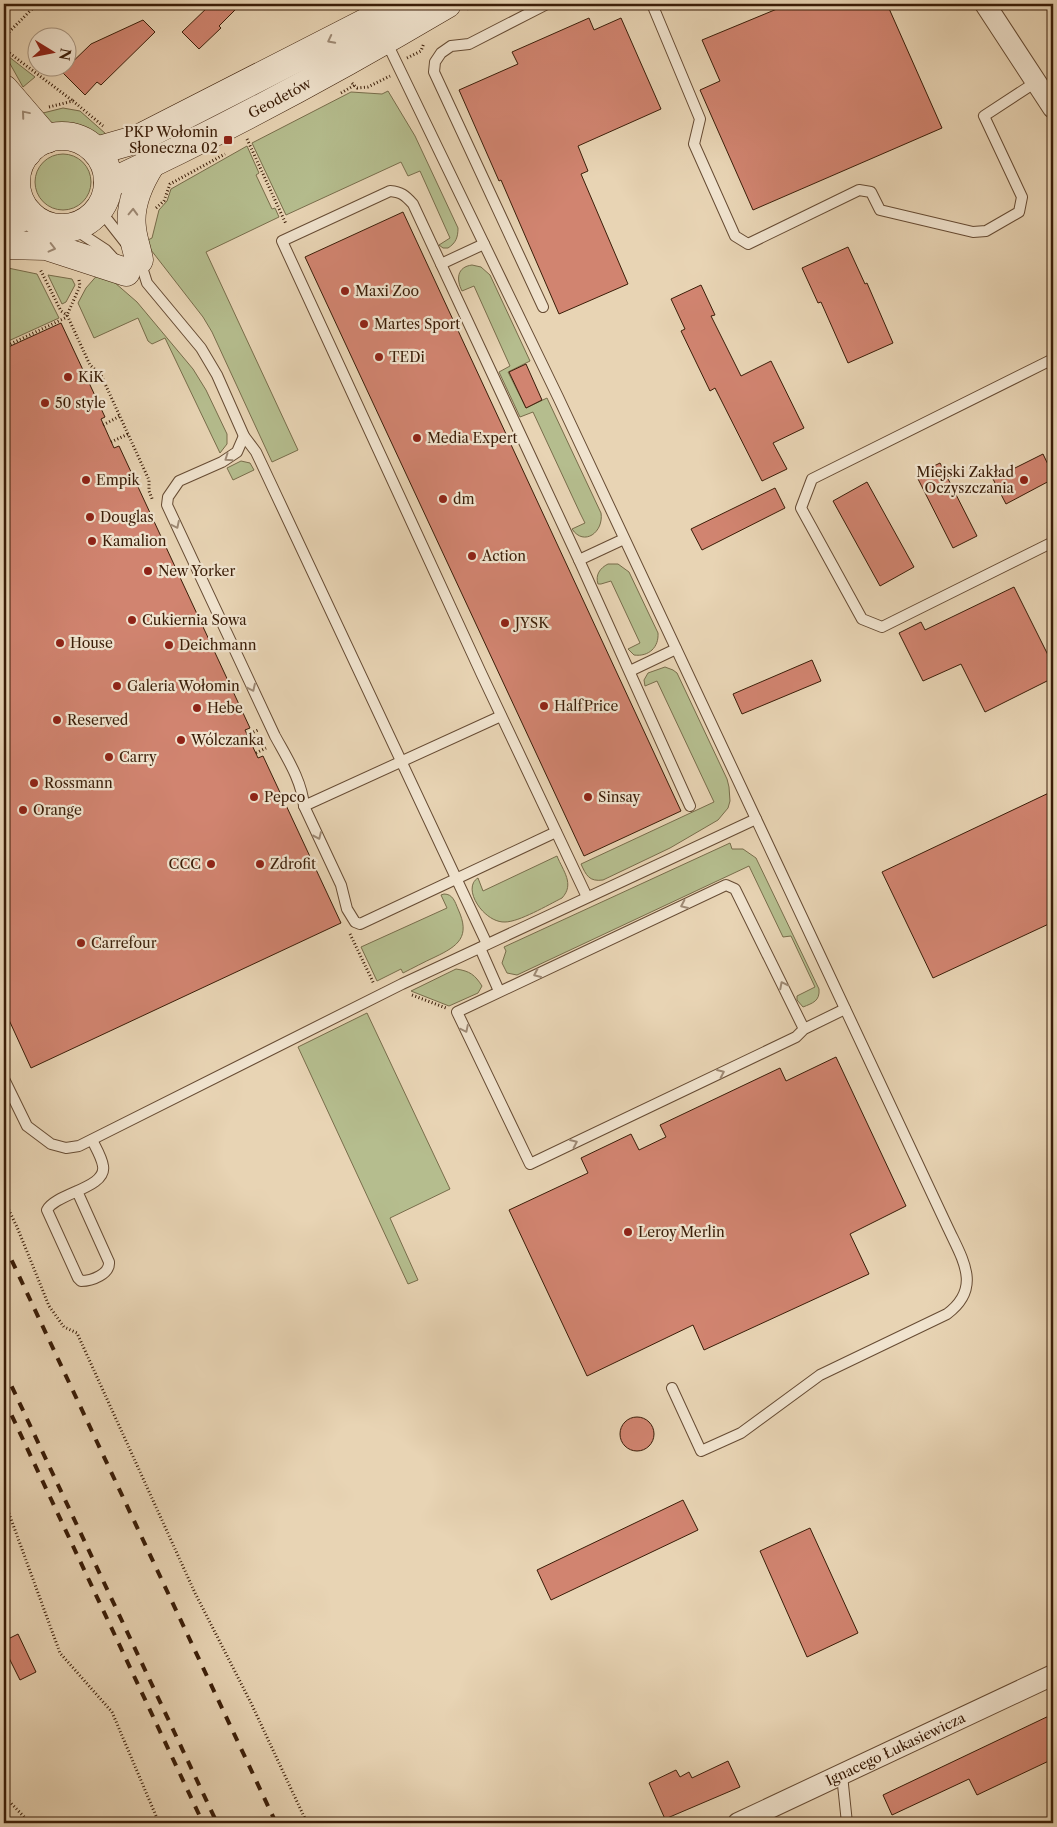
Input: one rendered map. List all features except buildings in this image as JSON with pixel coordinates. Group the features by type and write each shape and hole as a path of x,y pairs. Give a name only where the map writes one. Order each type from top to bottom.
{"main road":[{"name":"Geodetów","path":"101,141 138,139 386,42 402,4"},
{"name":"Geodetów","path":"108,184 234,122 386,42 457,8"},
{"path":"4,89 15,116 37,146"},
{"path":"4,226 17,202 16,184 19,167 37,146 62,136 77,139 90,146 101,141 108,184 104,201 87,221 71,227 48,226 38,221 17,202"},
{"path":"4,245 46,246 85,265 138,271 132,228 133,205 142,178 151,164"}],"street":[{"path":"985,4 1053,108"},
{"name":"Ignacego Łukasiewicza","path":"738,1823 1053,1675"}],"lane":[{"path":"543,307 434,72 435,62 441,53 451,46 469,44 547,4"},
{"path":"652,4 700,119 694,144 735,236 748,244 859,190 871,192 880,210 974,232 986,231 1019,212 1022,197 984,116 1036,82"},
{"path":"386,42 484,244 756,818 963,1260 967,1278 966,1292 961,1302 947,1314 820,1375 742,1433 701,1451 672,1388"},
{"path":"587,897 501,716 282,241 390,191 399,192 406,196 412,204 579,560 690,806"},
{"path":"99,209 138,271 202,348 217,375 244,436 256,452 401,761 455,879 483,946 499,991"},
{"path":"71,227 138,271"},
{"path":"441,264 484,244"},
{"path":"1053,359 812,478 801,508 862,620 882,627 1053,542"},
{"path":"244,436 237,452 222,462 179,481 168,496 167,505 303,792 304,806 341,885 347,909 355,922 360,924 556,832"},
{"path":"579,560 624,539"},
{"path":"630,671 676,649"},
{"path":"304,806 501,716"},
{"path":"4,1079 26,1126 51,1144 66,1148 79,1146 385,993 756,818"},
{"path":"804,1029 735,889 726,885 457,1012 530,1164 796,1037 804,1029 845,1010"},
{"path":"77,1191 110,1267 107,1272 86,1281 78,1278 47,1210 50,1205 77,1191 97,1181 103,1175 104,1166 92,1140"},
{"path":"842,1775 847,1823"}],"path":[{"path":"4,37 36,4"},
{"path":"457,8 468,4"},
{"path":"457,8 478,4"},
{"path":"343,86 351,82 356,88 368,87 386,42 421,51 424,42"},
{"path":"4,49 73,101 101,141"},
{"path":"338,94 361,81"},
{"path":"15,116 34,108 37,111 73,101"},
{"path":"245,136 292,236"},
{"path":"248,142 256,137"},
{"path":"155,202 153,211 164,201 170,184 231,151"},
{"path":"4,346 65,318 80,286 85,265"},
{"path":"40,269 61,312 67,315 90,365 101,375 149,480 149,491 157,508"},
{"path":"103,425 120,416"},
{"path":"111,442 128,434"},
{"path":"247,735 260,729"},
{"path":"256,753 268,747"},
{"path":"407,993 457,1012"},
{"path":"4,1200 49,1306 64,1327 76,1333 195,1593 251,1703 307,1823"},
{"path":"4,1500 60,1653 112,1712 159,1823"},
{"path":"4,1796 30,1823"}],"green space":[{"path":"4,53 28,72 28,78 34,78 23,87"},
{"path":"388,91 415,136 458,228 456,240 448,248 443,248 439,245 450,238 420,171 408,176 401,162 286,215 252,143 351,92 382,94"},
{"path":"63,108 80,111 106,134 128,134 102,138 80,128 50,122 39,114"},
{"path":"247,146 259,173 256,175 272,209 275,208 279,217 206,252 298,450 272,462 212,332 203,317 146,241 152,238 159,210 167,201 171,189"},
{"path":"57,154 69,154 79,158 87,166 91,182 87,198 79,206 69,210 57,210 47,206 39,198 35,188 35,176 39,166 47,158"},
{"path":"472,265 481,267 490,275 530,361 508,372 526,408 547,398 601,513 599,526 592,535 582,537 572,529 585,523 533,412 520,417 499,372 510,366 474,286 462,291 459,274 463,268"},
{"path":"8,268 37,274 59,318 4,343 4,270"},
{"path":"100,272 137,302 193,369 206,390 227,434 227,444 220,453 165,338 152,344 148,341 138,318 94,338 78,303 86,288"},
{"path":"48,275 72,279 75,285 66,302 62,304"},
{"path":"241,461 250,463 254,470 233,480 227,468"},
{"path":"608,564 618,564 629,572 658,633 655,647 648,653 634,655 628,649 640,643 611,581 598,584 599,572"},
{"path":"665,667 677,673 727,779 730,801 728,808 718,820 670,848 603,880 591,879 581,864 714,802 657,681 645,686 644,680 648,673"},
{"path":"730,843 732,849 743,849 756,858 819,989 817,999 813,1003 803,1007 797,1000 797,996 815,987 791,936 783,937 749,866 517,975 507,973 502,963 506,951 504,947"},
{"path":"557,856 568,883 566,893 562,898 542,909 505,922 497,921 490,917 477,904 472,889 473,883 478,878 483,891"},
{"path":"441,895 450,895 453,899 462,919 463,927 460,939 443,953 403,973 401,969 377,981 361,947 447,908"},
{"path":"456,969 469,972 477,979 482,986 478,993 449,1006 411,991"},
{"path":"367,1013 450,1189 390,1218 418,1280 408,1284 298,1047"}],"railway":[{"path":"4,1244 276,1823"},
{"path":"4,1359 10,1376"},
{"path":"4,1370 217,1823"},
{"path":"4,1399 203,1823"}],"place":[{"name":"PKP Wołomin Słoneczna 02","path":"228,140"},
{"name":"Maxi Zoo","path":"345,291"},
{"name":"Martes Sport","path":"364,324"},
{"name":"TEDi","path":"379,357"},
{"name":"KiK","path":"68,377"},
{"name":"50 style","path":"45,403"},
{"name":"Media Expert","path":"417,438"},
{"name":"Empik","path":"86,480"},
{"name":"Miejski Zakład Oczyszczania","path":"1024,480"},
{"name":"dm","path":"443,499"},
{"name":"Douglas","path":"90,517"},
{"name":"Kamalion","path":"92,541"},
{"name":"Action","path":"472,556"},
{"name":"New Yorker","path":"148,571"},
{"name":"Cukiernia Sowa","path":"132,620"},
{"name":"JYSK","path":"505,623"},
{"name":"House","path":"60,643"},
{"name":"Deichmann","path":"169,645"},
{"name":"Galeria Wołomin","path":"117,686"},
{"name":"HalfPrice","path":"544,706"},
{"name":"Hebe","path":"197,708"},
{"name":"Reserved","path":"57,720"},
{"name":"Wólczanka","path":"181,740"},
{"name":"Carry","path":"109,757"},
{"name":"Rossmann","path":"34,783"},
{"name":"Pepco","path":"254,797"},
{"name":"Sinsay","path":"588,797"},
{"name":"Orange","path":"23,810"},
{"name":"CCC","path":"211,864"},
{"name":"Zdrofit","path":"260,864"},
{"name":"Carrefour","path":"81,943"},
{"name":"Leroy Merlin","path":"628,1232"}]}
